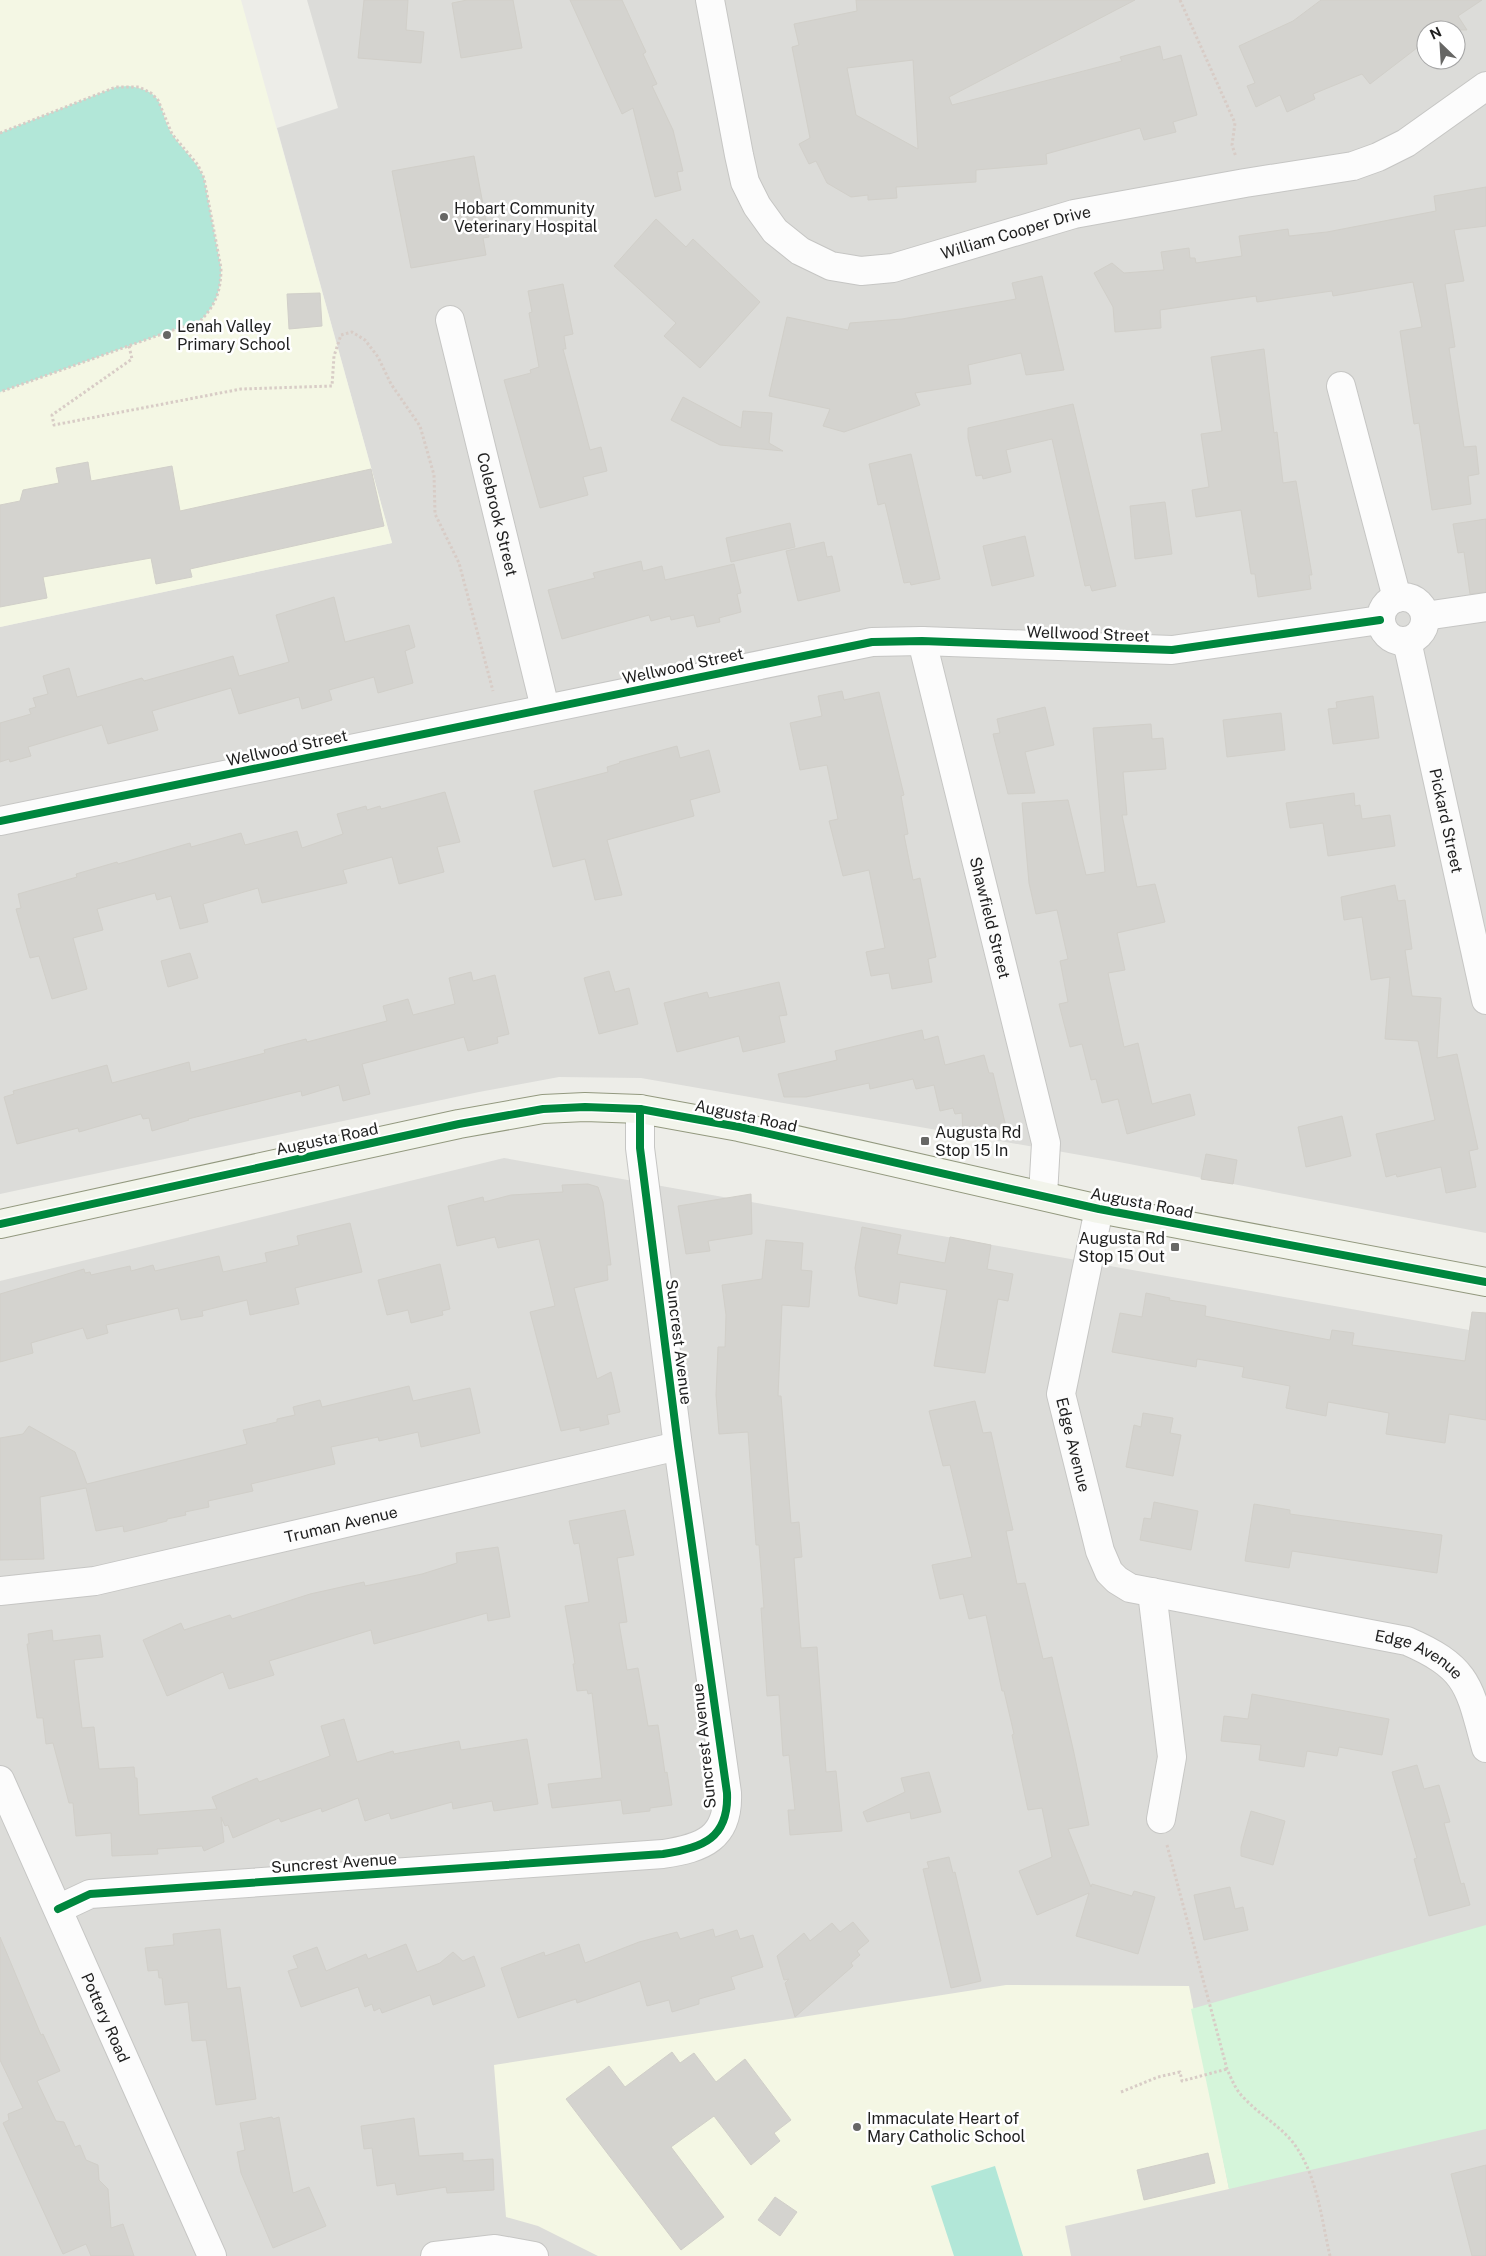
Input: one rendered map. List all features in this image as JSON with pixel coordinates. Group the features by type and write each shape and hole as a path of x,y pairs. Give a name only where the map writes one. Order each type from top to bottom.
{"main road":[{"name":"Augusta Road","path":"0,1224 459,1124 543,1109 585,1107 640,1109 739,1127 1099,1209 1486,1282"}],"street":[{"name":"William Cooper Drive","path":"710,0 739,155 749,190 757,206 776,231 800,251 831,266 861,271 893,268 1074,214 1245,182 1353,166 1378,157 1406,143 1486,86"},
{"name":"Colebrook Street","path":"450,320 545,708"},
{"path":"1341,386 1397,598"},
{"path":"1397,598 1412,599 1418,603 1425,616 1423,630 1413,639 1407,641 1399,641 1386,634 1380,620 1386,604 1397,598"},
{"path":"1425,616 1486,607"},
{"name":"Wellwood Street","path":"0,821 872,642 922,641 1172,650 1380,620"},
{"name":"Shawfield Street","path":"922,641 1046,1143 1043,1196"},
{"name":"Pickard Street","path":"1407,641 1486,1000"},
{"name":"Suncrest Avenue","path":"58,1909 90,1894 688,1851 707,1842 722,1827 728,1810 727,1793 678,1446 640,1148 640,1109"},
{"name":"Edge Avenue","path":"1099,1209 1061,1394 1104,1562 1109,1572 1116,1580 1130,1588 1407,1641 1433,1652 1451,1666 1467,1685 1486,1748"},
{"name":"Truman Avenue","path":"0,1591 95,1581 678,1446"},
{"path":"1152,1592 1172,1757 1160,1819"},
{"name":"Pottery Road","path":"0,1780 212,2256"},
{"path":"435,2256 496,2249 534,2256"}],"path":[{"path":"1180,0 1235,123 1232,145 1245,182"},
{"path":"0,133 116,87 139,87 151,93 158,100 172,134 198,165 204,178 221,268 221,282 217,299 201,320 0,392"},
{"path":"129,346 132,359 52,415 54,425 241,389 332,386 334,356 342,335 352,332 366,340 378,357 390,384 420,426 434,475 434,514 459,563 500,718"},
{"path":"1160,1819 1227,2069 1236,2088 1244,2099 1264,2114 1290,2140 1304,2161 1312,2181 1330,2256"},
{"path":"1121,2092 1158,2076 1180,2072 1182,2081 1227,2069"}],"shaded area":[{"name":"Lenah Valley Primary School","path":"0,0 241,0 392,543 0,627"},
{"path":"307,0 1486,0 1486,1233 1114,1161 641,1078 559,1077 479,1092 0,1194 0,627 392,543 277,128 338,108"},
{"path":"504,1158 1486,1333 1486,2256 0,2256 0,1281"},
{"name":"Immaculate Heart of Mary Catholic School","path":"1006,1985 1189,1986 1229,2189 1065,2226 1071,2256 598,2256 538,2226 506,2217 494,2065"}],"green space":[{"path":"128,86 141,89 156,98 174,137 204,178 221,268 217,297 201,320 0,392 0,133 116,87"},
{"path":"1486,1925 1486,2129 1229,2189 1191,2009"},
{"path":"995,2166 1023,2256 954,2256 931,2186"}],"building":[{"path":"364,0 408,0 406,30 424,32 421,63 358,58"},
{"path":"467,0 513,0 522,48 461,58 452,3"},
{"path":"570,0 622,0 646,52 643,54 657,84 652,86 673,130 683,171 677,172 681,190 655,197 633,108 622,114"},
{"path":"856,0 1135,0 949,97 952,105 1122,61 1120,57 1160,46 1163,60 1181,55 1197,115 1173,122 1176,132 1144,140 1140,128 1046,154 1047,164 976,170 976,182 896,187 897,198 868,200 868,195 851,197 827,183 816,161 809,164 799,144 810,138 792,47 799,45 794,24 857,11","holes":["913,60 918,149 856,115 847,68"]},
{"path":"1321,0 1482,0 1458,16 1461,20 1416,20 1416,49 1370,84 1362,74 1313,94 1315,99 1287,112 1280,95 1256,107 1247,86 1255,83 1239,46 1293,21"},
{"name":"Hobart Community Veterinary Hospital","path":"474,156 489,237 483,238 486,255 411,268 392,171"},
{"path":"1486,187 1486,226 1454,230 1464,281 1445,284 1455,347 1449,348 1464,447 1476,446 1479,474 1468,476 1471,504 1432,510 1419,423 1414,424 1400,331 1422,327 1413,282 1333,296 1332,291 1257,302 1256,296 1160,310 1161,328 1115,332 1113,307 1094,273 1112,263 1124,273 1164,270 1161,252 1189,248 1190,258 1195,258 1196,263 1242,256 1239,236 1288,229 1289,236 1327,232 1436,211 1434,196"},
{"path":"656,219 686,247 693,239 760,302 700,368 664,336 676,323 614,266"},
{"path":"1042,276 1064,370 1026,375 1021,353 968,365 971,384 915,393 920,405 844,432 823,426 830,409 769,396 787,317 848,330 850,323 902,319 1016,299 1012,283"},
{"path":"563,284 573,334 564,336 566,349 563,349 590,450 601,447 607,471 583,477 588,495 540,508 504,380 531,373 530,370 539,367 529,313 532,312 528,291"},
{"path":"320,293 322,326 289,329 287,294"},
{"path":"1264,349 1274,433 1277,432 1283,483 1296,481 1312,575 1309,575 1311,589 1258,597 1255,574 1251,574 1241,510 1196,517 1192,490 1209,487 1201,434 1222,431 1211,357"},
{"path":"683,397 741,428 743,411 772,413 769,443 783,451 720,445 671,420"},
{"path":"1073,404 1116,586 1092,591 1090,585 1085,586 1052,439 1006,450 1011,472 983,479 982,475 976,476 968,438 968,428"},
{"path":"911,454 940,579 911,585 910,582 904,583 885,503 878,505 869,464"},
{"path":"88,462 91,481 172,466 180,511 371,469 384,526 190,569 192,577 156,584 151,558 43,577 47,598 0,607 0,505 20,501 23,490 59,483 56,468"},
{"path":"1165,502 1172,554 1135,559 1130,506"},
{"path":"1486,519 1486,592 1470,594 1464,552 1458,553 1453,524"},
{"path":"790,523 795,547 731,562 726,538"},
{"path":"1025,536 1034,576 992,586 983,546"},
{"path":"824,542 827,557 832,556 840,591 798,601 786,551"},
{"path":"641,561 643,571 662,566 665,580 734,564 741,593 737,594 741,612 719,618 720,622 697,627 694,615 671,620 670,616 651,621 649,615 562,639 548,590 595,578 593,573"},
{"path":"334,597 345,642 409,625 415,647 405,651 413,683 378,693 374,677 329,690 332,700 302,709 299,697 239,714 231,688 152,711 158,730 108,744 102,725 28,747 31,756 10,762 9,759 0,762 0,723 31,714 29,709 36,707 33,698 48,694 43,676 69,668 77,697 142,678 144,681 233,656 239,676 289,662 276,615"},
{"path":"842,691 844,700 879,692 904,795 901,796 908,834 904,835 913,880 920,878 936,957 928,959 932,982 892,989 889,973 871,976 866,952 885,948 869,870 843,876 829,821 838,819 827,765 800,770 790,723 822,716 818,696"},
{"path":"1373,696 1379,738 1333,744 1328,709 1337,708 1336,702"},
{"path":"1045,707 1054,745 1025,752 1035,793 1008,794 993,734 1000,733 997,719"},
{"path":"1281,713 1285,750 1227,757 1223,720"},
{"path":"1151,724 1152,739 1163,738 1166,769 1123,772 1127,815 1122,815 1137,887 1155,884 1165,922 1117,933 1125,970 1108,973 1124,1047 1138,1043 1152,1104 1190,1094 1195,1115 1127,1134 1118,1099 1102,1103 1096,1079 1091,1080 1082,1044 1070,1047 1059,1004 1068,1002 1060,961 1068,959 1057,910 1036,914 1029,883 1022,803 1068,800 1086,875 1105,872 1093,728"},
{"path":"677,746 680,758 709,750 720,792 690,800 694,816 607,840 622,895 595,900 585,859 553,867 534,791 608,772 607,767 619,762"},
{"path":"445,792 460,842 437,847 444,872 399,884 392,857 343,870 347,883 262,903 258,888 203,904 208,922 180,929 171,896 157,900 155,893 97,909 103,930 73,938 87,989 52,999 39,956 30,958 16,909 21,908 18,894 77,877 76,874 117,862 118,864 190,843 191,847 241,833 245,845 297,831 302,848 343,834 337,814 366,806 367,810 380,806 381,809"},
{"path":"1354,793 1355,806 1360,805 1362,819 1390,815 1395,846 1328,856 1323,823 1290,828 1286,803"},
{"path":"1395,885 1398,901 1405,900 1412,949 1405,950 1412,996 1441,998 1437,1058 1457,1054 1478,1149 1469,1151 1476,1187 1446,1193 1441,1167 1397,1177 1396,1174 1386,1177 1376,1134 1435,1120 1418,1041 1385,1039 1390,977 1371,980 1362,917 1344,920 1341,897"},
{"path":"190,953 198,978 168,987 161,961"},
{"path":"609,971 615,992 629,988 638,1024 599,1034 584,978"},
{"path":"471,972 473,981 495,975 509,1034 497,1037 498,1043 468,1051 464,1037 362,1064 370,1094 343,1101 339,1085 302,1096 301,1091 188,1119 152,1131 149,1118 143,1119 141,1114 79,1132 78,1128 17,1144 4,1097 14,1094 13,1091 107,1065 112,1083 189,1062 191,1072 265,1053 264,1050 306,1039 307,1042 387,1021 383,1006 408,999 413,1015 455,1004 449,978"},
{"path":"779,982 787,1015 779,1016 785,1042 743,1052 739,1036 677,1052 664,1003 707,992 709,998"},
{"path":"922,1030 924,1040 938,1036 945,1065 984,1055 989,1073 993,1073 1007,1131 990,1135 963,1134 962,1113 955,1114 953,1108 940,1111 934,1085 916,1089 913,1079 870,1089 869,1083 806,1097 784,1097 778,1074 837,1060 835,1051"},
{"path":"1342,1116 1351,1156 1306,1167 1298,1127"},
{"path":"1206,1154 1237,1160 1233,1184 1201,1179"},
{"path":"588,1184 598,1187 603,1202 611,1265 607,1265 608,1280 574,1288 597,1379 611,1372 620,1412 607,1415 609,1424 580,1431 580,1427 561,1431 530,1312 555,1306 539,1239 498,1248 495,1237 457,1246 448,1206 483,1197 484,1202 511,1195 563,1192 562,1185"},
{"path":"751,1194 752,1234 708,1241 710,1251 686,1254 678,1206"},
{"path":"350,1223 362,1272 295,1288 299,1304 250,1315 247,1300 202,1311 203,1316 181,1320 178,1308 106,1325 108,1333 87,1339 83,1328 31,1343 33,1353 0,1362 0,1294 84,1269 85,1273 90,1272 91,1275 130,1266 131,1271 153,1265 155,1271 219,1256 223,1272 267,1262 265,1253 299,1245 297,1236"},
{"path":"862,1227 901,1235 897,1254 945,1263 950,1237 991,1245 987,1269 1013,1274 1008,1301 998,1299 985,1373 934,1366 947,1290 900,1282 897,1304 859,1296 855,1268"},
{"path":"766,1240 803,1243 801,1270 812,1271 809,1307 782,1305 778,1396 781,1396 791,1523 799,1522 802,1557 794,1558 801,1648 817,1647 826,1772 836,1771 842,1831 790,1835 788,1810 795,1810 789,1755 783,1756 779,1695 767,1696 761,1608 764,1608 759,1545 756,1545 748,1432 719,1434 716,1395 718,1347 725,1347 726,1315 722,1285 762,1279"},
{"path":"440,1264 450,1309 442,1311 443,1315 411,1323 408,1310 387,1315 378,1280"},
{"path":"1146,1293 1170,1298 1169,1300 1206,1306 1205,1316 1330,1340 1332,1330 1354,1333 1352,1345 1465,1361 1472,1312 1486,1313 1486,1420 1449,1414 1445,1443 1386,1434 1389,1413 1328,1402 1326,1416 1286,1408 1290,1386 1242,1377 1244,1367 1197,1359 1196,1367 1112,1352 1120,1313 1142,1317"},
{"path":"409,1386 413,1401 470,1388 480,1433 421,1447 418,1432 379,1441 378,1437 331,1447 335,1464 251,1484 253,1491 208,1501 209,1507 185,1512 186,1515 124,1532 123,1526 96,1531 86,1488 40,1497 44,1559 0,1560 0,1438 23,1434 29,1426 75,1452 87,1484 247,1444 243,1430 277,1422 277,1419 295,1415 293,1407 320,1400 322,1407"},
{"path":"975,1401 983,1433 991,1432 1013,1530 1006,1531 1017,1584 1025,1583 1043,1659 1052,1657 1074,1753 1089,1825 1068,1829 1091,1887 1092,1884 1132,1896 1134,1891 1155,1897 1138,1954 1076,1936 1089,1893 1037,1915 1019,1871 1052,1857 1042,1808 1028,1810 1012,1735 1014,1734 1004,1691 1002,1691 986,1615 969,1619 963,1594 940,1599 932,1565 972,1557 950,1465 943,1466 929,1411"},
{"path":"1143,1413 1173,1418 1170,1433 1181,1435 1173,1476 1126,1467 1134,1425 1141,1427"},
{"path":"1154,1502 1198,1511 1191,1550 1140,1540 1144,1518 1151,1519"},
{"path":"1254,1504 1290,1510 1290,1514 1442,1535 1437,1573 1292,1551 1289,1568 1245,1561"},
{"path":"625,1510 634,1555 617,1558 627,1622 619,1623 627,1670 638,1668 648,1726 658,1725 672,1805 650,1808 650,1811 623,1814 621,1800 552,1808 548,1784 602,1778 592,1693 588,1694 587,1690 577,1691 573,1664 575,1664 565,1606 589,1602 579,1543 574,1544 569,1521"},
{"path":"498,1547 510,1617 488,1621 487,1613 374,1644 371,1630 269,1661 274,1675 229,1689 223,1672 167,1696 143,1640 181,1623 184,1630 230,1615 232,1619 310,1594 364,1582 365,1586 422,1574 457,1563 456,1553"},
{"path":"52,1630 53,1641 100,1635 103,1657 74,1660 82,1728 94,1727 99,1769 134,1767 135,1778 137,1778 139,1815 217,1809 212,1797 257,1778 259,1782 330,1756 321,1726 344,1719 357,1762 393,1751 394,1754 459,1741 461,1750 527,1739 538,1804 494,1811 492,1801 453,1809 452,1802 391,1819 389,1813 365,1821 358,1798 322,1812 321,1808 281,1822 279,1818 233,1838 228,1825 225,1826 221,1817 224,1842 204,1851 202,1846 157,1849 158,1854 112,1856 111,1833 76,1836 73,1803 69,1803 53,1743 46,1744 43,1718 37,1718 27,1644 29,1644 28,1634"},
{"path":"1252,1694 1389,1719 1382,1755 1339,1747 1337,1756 1307,1751 1304,1767 1259,1760 1261,1745 1221,1741 1224,1716 1248,1719"},
{"path":"1417,1765 1424,1789 1439,1785 1450,1822 1444,1823 1461,1884 1464,1883 1470,1905 1429,1916 1414,1859 1417,1858 1392,1772"},
{"path":"929,1772 941,1812 911,1819 910,1812 867,1822 863,1812 905,1792 901,1778"},
{"path":"1251,1811 1285,1821 1273,1865 1241,1856 1241,1847"},
{"path":"949,1857 953,1873 955,1872 981,1981 951,1988 923,1869 929,1868 927,1862"},
{"path":"1230,1887 1235,1909 1243,1907 1248,1930 1204,1940 1194,1895"},
{"path":"853,1922 869,1941 857,1951 860,1955 851,1963 853,1966 795,2017 785,1983 789,1979 784,1980 777,1956 804,1933 810,1941 832,1923 840,1932"},
{"path":"220,1929 227,1989 240,1987 256,2099 216,2105 206,2040 192,2041 188,2002 165,2005 162,1978 159,1978 158,1970 148,1971 145,1948 174,1945 173,1934"},
{"path":"713,1929 715,1937 737,1930 740,1939 753,1935 763,1967 731,1977 735,1989 699,1999 699,2004 672,2012 669,2000 647,2006 640,1981 577,2003 576,1999 518,2018 501,1968 544,1952 545,1956 579,1944 585,1963 639,1942 677,1932 680,1939"},
{"path":"0,1937 41,2035 43,2034 60,2071 37,2081 56,2121 64,2122 75,2147 80,2145 86,2160 98,2165 99,2180 108,2189 111,2228 123,2224 134,2256 91,2256 86,2244 63,2254 3,2123 9,2120 8,2114 23,2108 0,2060"},
{"path":"406,1944 417,1972 440,1963 453,1952 463,1961 474,1956 485,1986 433,2005 430,1995 382,2013 380,2008 374,2011 372,2004 365,2007 358,1987 301,2007 288,1971 298,1968 293,1956 317,1947 326,1971 366,1954 368,1959"},
{"path":"672,2052 680,2063 694,2053 716,2082 745,2059 791,2120 774,2133 780,2141 751,2165 714,2116 671,2147 724,2217 681,2250 566,2099 609,2066 625,2087"},
{"path":"272,2117 273,2119 279,2117 293,2193 309,2187 326,2226 273,2248 241,2173 237,2152 245,2150 240,2123"},
{"path":"414,2118 419,2156 463,2153 463,2161 493,2159 494,2190 447,2193 446,2187 397,2195 395,2183 377,2186 372,2148 364,2149 361,2126"},
{"path":"1208,2153 1215,2183 1144,2200 1137,2170"},
{"path":"1486,2165 1486,2256 1472,2256 1451,2174"},
{"path":"775,2197 797,2212 780,2236 758,2220"}],"cycle path":[{"path":"0,821 872,642 922,641 1172,650 1380,620"},
{"path":"0,1224 459,1124 543,1109 585,1107 640,1109 739,1127 1099,1209 1486,1282"},
{"path":"58,1909 90,1894 663,1854 677,1852 701,1844 711,1838 718,1830 723,1821 727,1793 678,1446 640,1148 640,1109"}],"place":[{"name":"Hobart Community Veterinary Hospital","path":"444,217"},
{"name":"Lenah Valley Primary School","path":"167,335"},
{"name":"Augusta Rd Stop 15 In","path":"925,1141"},
{"name":"Augusta Rd Stop 15 Out","path":"1175,1247"},
{"name":"Immaculate Heart of Mary Catholic School","path":"857,2127"}]}
